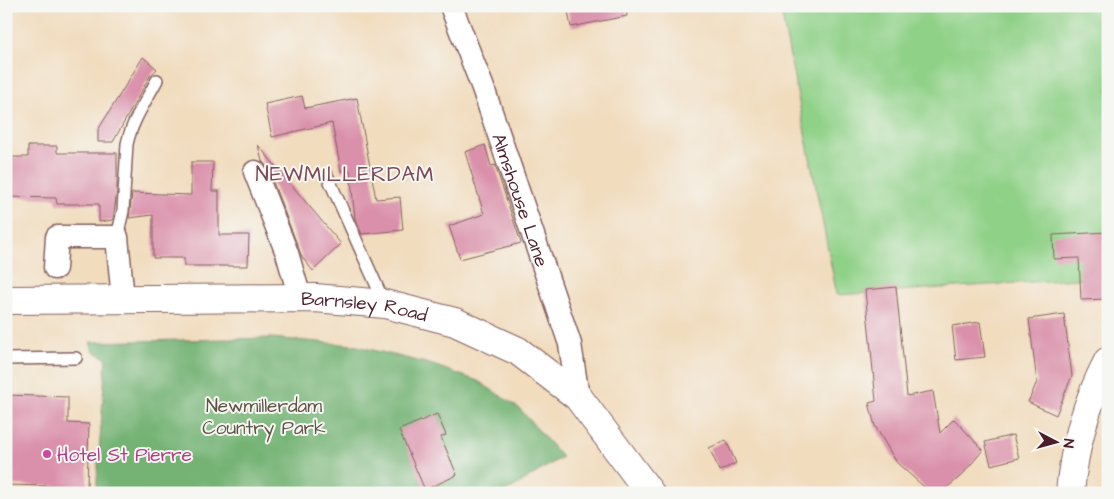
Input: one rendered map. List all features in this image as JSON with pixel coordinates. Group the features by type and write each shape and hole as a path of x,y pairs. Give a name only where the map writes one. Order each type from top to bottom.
{"main road":[{"name":"Barnsley Road","path":"6,300 300,298 385,304 455,322 518,351 578,398 650,493"},
{"path":"1070,493 1078,436 1091,396 1108,361"}],"street":[{"name":"Almshouse Lane","path":"451,6 483,88 570,344 578,398"},
{"path":"255,172 287,253 300,298"},
{"path":"55,268 57,238 117,237 123,299"}],"lane":[{"path":"117,237 123,211 129,135 157,80"},
{"path":"327,176 385,304"},
{"path":"6,359 76,358"}],"green space":[{"path":"780,6 1108,6 1108,277 837,295"},
{"name":"Newmillerdam Country Park","path":"272,338 353,345 430,364 478,381 519,408 562,457 504,493 96,493 106,358 93,351 90,342"}],"building":[{"path":"567,6 626,6 627,16 571,27"},
{"path":"143,57 157,69 150,76 113,142 98,142 98,130"},
{"path":"302,96 305,108 357,98 376,199 400,197 403,230 362,234 355,219 350,170 341,171 332,123 272,137 265,104"},
{"path":"258,145 341,244 313,271 302,257 267,167 262,161"},
{"path":"485,145 491,166 495,165 521,243 460,259 449,226 484,214 465,152"},
{"path":"28,146 57,146 57,153 117,153 117,191 113,220 99,222 99,204 57,204 56,198 7,197 6,157 28,157"},
{"path":"191,162 213,162 212,191 219,191 219,235 249,235 248,266 184,266 184,258 153,258 153,215 129,218 132,193 191,195"},
{"path":"1108,232 1108,299 1081,300 1079,258 1054,259 1053,235"},
{"path":"896,287 907,396 933,391 940,433 954,419 983,450 962,475 941,493 931,493 897,463 875,426 869,403 876,401 865,290"},
{"path":"1064,314 1072,376 1056,415 1028,402 1037,382 1029,319"},
{"path":"980,322 985,357 956,360 952,326"},
{"name":"Hotel St Pierre","path":"6,395 68,397 68,423 89,424 87,487 6,485"},
{"path":"437,414 446,435 441,437 457,475 425,490 399,430"},
{"path":"1013,435 1019,458 991,465 985,442"},
{"path":"726,440 736,463 720,471 709,448"}],"place":[{"name":"Hotel St Pierre","path":"47,454"}],"district":[{"name":"NEWMILLERDAM","path":"345,174"}]}
